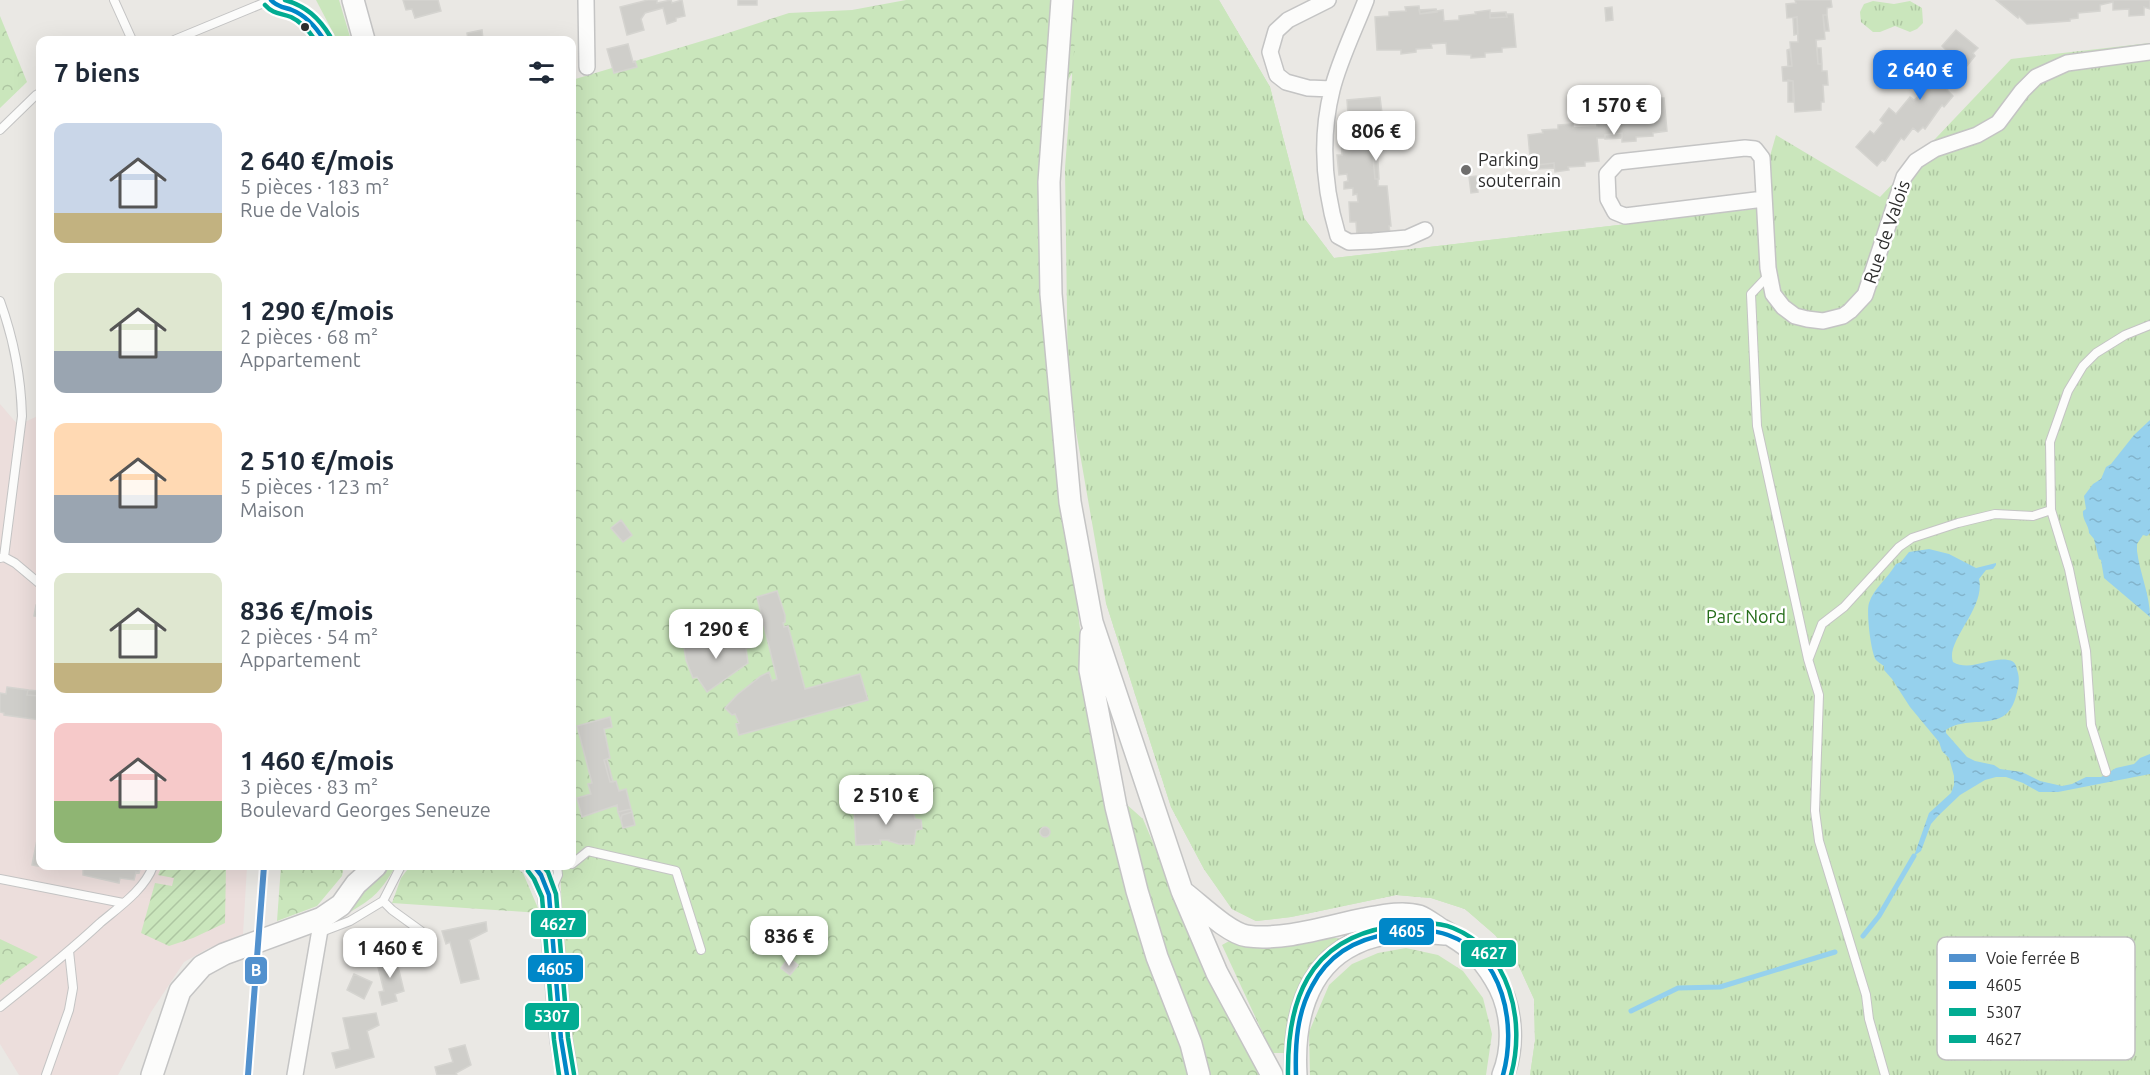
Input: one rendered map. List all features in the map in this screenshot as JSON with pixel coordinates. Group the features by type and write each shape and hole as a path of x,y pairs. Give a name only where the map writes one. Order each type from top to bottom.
{"main road":[{"path":"353,0 363,36"},
{"path":"1062,0 1049,182 1051,294 1070,502 1092,622 1182,891 1217,973 1272,1075"},
{"path":"1092,622 1090,670 1116,807 1137,891 1157,957 1191,1044 1199,1075"},
{"path":"537,870 549,895 561,1040 567,1075"},
{"path":"152,1075 180,991 202,966 224,954 288,930 321,925 340,905 358,875"},
{"path":"1182,891 1231,929 1245,935 1289,934 1393,914 1418,916 1467,944 1483,960 1502,989 1511,1027 1508,1064 1503,1075"},
{"path":"1296,1075 1294,1050 1297,1025 1317,975 1332,958 1353,944 1398,932 1449,934"}],"street":[{"path":"271,0 276,6 295,4 315,25 322,36"},
{"path":"586,0 587,66"},
{"path":"1328,0 1288,20 1276,31 1270,52 1277,75 1286,82 1308,88 1332,89"},
{"path":"1366,0 1332,89 1324,131 1325,167 1334,225 1338,236 1349,242 1407,238 1425,230"},
{"name":"Rue de Valois","path":"1764,199 1625,216 1615,212 1608,200 1607,174 1618,162 1745,147 1755,149 1762,158 1768,276 1773,294 1783,307 1795,316 1807,320 1823,321 1843,316 1865,295 1904,177 1916,161 1935,149 1977,135 1998,123 2022,91 2036,77 2067,63 2150,52"},
{"path":"296,1075 302,1026 321,925"}],"lane":[{"path":"114,0 130,36"},
{"path":"184,36 271,0"},
{"path":"0,130 36,96"},
{"path":"1768,276 1751,294 1757,426 1808,659 1819,695 1815,812 1819,841 1866,995 1869,1019 1886,1075"},
{"path":"0,301 22,395 22,416 2,558 15,563 36,581"},
{"path":"2106,772 2091,725 2086,651 2069,569 2051,510 2050,442 2068,391 2083,366 2096,353 2126,335 2150,325"},
{"path":"1808,659 1822,624 1844,607 1899,548 1912,538 1995,514 2033,516 2051,510"},
{"path":"576,861 588,851 676,871 701,950"},
{"path":"0,1007 123,903 149,877 152,870"},
{"path":"321,925 350,921 383,901 399,870"},
{"path":"557,870 558,875"},
{"path":"549,895 558,875 564,870"},
{"path":"0,879 123,903"},
{"path":"383,901 421,931"},
{"path":"46,1075 69,1010 73,988 69,951"}],"shaded area":[{"path":"0,404 18,425 36,417 36,870 247,870 243,934 207,949 184,962 151,1012 118,1075 19,1075 0,1044"}],"green space":[{"path":"316,0 339,0 350,36 335,36"},
{"path":"906,0 1219,0 1270,87 1304,218 1334,258 1739,211 1530,1075 1535,1041 1534,999 1517,962 1495,935 1465,909 1431,898 1396,895 1291,917 1256,921 1232,909 1204,869 1171,807 1106,603 1072,73 1043,125 1064,501 1099,780 1143,819 1204,963 1259,1075 574,1075 567,1033 560,870 576,870 576,79 789,13 852,10"},
{"name":"Parc Nord","path":"1078,0 1219,0 1270,87 1304,218 1334,258 1755,209 1776,135 1880,197 2011,59 2150,43 2150,1075 1530,1075 1535,1041 1534,999 1517,962 1495,935 1465,909 1431,898 1396,895 1291,917 1256,921 1232,909 1204,869 1171,807 1106,603 1068,385 1065,168"},
{"path":"1873,1 1894,4 1910,1 1922,8 1923,23 1910,32 1895,26 1880,32 1873,32 1861,22 1860,12 1864,4"},
{"path":"0,16 27,82 0,108"},
{"path":"160,870 226,870 225,923 169,946 141,933 155,883 172,886 174,878 158,875"},
{"path":"281,870 343,870 342,876 317,906 277,921"},
{"path":"380,870 393,870 374,896 343,916 339,916"},
{"path":"407,870 519,870 523,873 540,913 392,903 401,878"},
{"path":"1330,937 1341,939 1325,949 1307,976 1285,1053 1272,1053 1222,945 1231,940 1261,948 1316,942"},
{"path":"0,939 38,957 0,985"},
{"path":"1406,948 1438,955 1463,971 1483,998 1492,1034 1486,1075 1310,1075 1309,1032 1329,985 1352,964 1378,953"}],"water":[{"path":"2150,420 2150,533 2147,536 2143,535 2137,544 2137,551 2150,617 2104,578 2101,560 2084,520 2083,511 2086,509 2084,496 2093,484 2101,479 2106,467"},
{"path":"1929,549 1949,554 1976,568 1996,563 1993,569 1986,570 1979,579 1980,590 1977,601 1955,644 1952,654 1953,662 1959,665 1973,665 1994,660 2013,661 2019,676 2016,696 2011,708 2004,715 1996,719 1955,725 1946,730 1946,733 1967,757 2000,769 2022,772 2040,781 2062,786 2086,777 2101,777 2116,768 2134,764 2140,758 2150,754 2150,774 2058,792 2039,792 2006,777 1985,780 1960,795 1938,816 1931,824 1921,851 1914,856 1929,813 1951,793 1954,776 1949,758 1942,751 1939,742 1910,707 1884,670 1884,666 1876,660 1871,641 1868,608 1874,593 1896,564 1901,562 1909,552"}],"building":[{"path":"403,0 438,0 441,11 415,18 412,9 406,10"},
{"path":"657,0 657,3 671,0 672,3 682,0 685,16 676,18 676,21 667,24 663,8 645,13 641,19 644,30 627,35 620,7"},
{"path":"738,0 757,0 757,5 738,5"},
{"path":"1795,0 1831,0 1832,7 1827,8 1827,15 1823,15 1825,39 1816,40 1818,64 1822,64 1822,71 1827,71 1828,85 1823,85 1824,102 1821,102 1821,110 1795,112 1793,81 1783,81 1782,67 1792,66 1790,42 1798,42 1797,17 1787,18 1786,4 1796,3"},
{"path":"1996,0 2150,0 2150,9 2144,7 2144,15 2129,16 2129,9 2113,10 2113,2 2100,5 2100,11 2078,13 2078,18 2070,19 2070,21 2027,24"},
{"path":"1419,6 1420,14 1443,10 1444,21 1459,20 1459,16 1490,10 1490,18 1507,17 1506,14 1513,14 1516,47 1502,48 1502,52 1485,53 1485,57 1471,58 1471,55 1447,54 1446,43 1431,44 1432,48 1416,49 1416,52 1401,54 1401,50 1377,50 1375,17 1389,16 1389,12 1406,11 1405,7"},
{"path":"1612,7 1613,20 1606,21 1605,8"},
{"path":"1436,9 1437,12 1420,14 1419,10"},
{"path":"1506,12 1507,17 1490,18 1490,13"},
{"path":"1823,15 1827,15 1829,31 1825,31"},
{"path":"1797,17 1798,34 1794,35 1793,18"},
{"path":"482,30 483,36 467,36 467,33"},
{"path":"1956,30 1978,48 1966,67 1963,65 1954,76 1957,78 1947,90 1953,96 1944,107 1942,105 1925,129 1923,127 1918,132 1913,128 1904,140 1901,138 1885,161 1882,160 1877,166 1856,147 1870,131 1874,134 1883,123 1880,120 1889,108 1896,114 1910,97 1914,100 1925,91 1919,86 1929,74 1923,69 1933,57 1939,62 1939,58 1946,50 1942,46"},
{"path":"628,44 633,62 635,61 637,67 614,73 607,49"},
{"path":"1817,48 1821,48 1822,64 1818,64"},
{"path":"1790,49 1792,66 1788,66 1787,50"},
{"path":"1788,80 1793,81 1793,102 1788,102"},
{"path":"1641,94 1641,98 1664,98 1667,131 1653,133 1653,136 1636,137 1636,141 1622,142 1622,133 1605,135 1605,138 1597,138 1599,161 1585,162 1585,166 1568,167 1569,170 1555,172 1554,163 1531,168 1528,135 1543,133 1542,130 1558,129 1558,125 1573,124 1573,128 1597,127 1596,105 1610,104 1610,100 1626,99 1626,95"},
{"path":"1380,97 1385,137 1383,145 1372,146 1375,179 1378,179 1378,186 1387,186 1390,233 1357,236 1356,222 1350,222 1349,202 1358,202 1357,194 1353,195 1353,188 1344,189 1344,182 1348,181 1347,174 1339,175 1337,155 1342,155 1341,140 1353,139 1352,132 1344,133 1343,114 1348,114 1347,100"},
{"path":"1622,133 1622,138 1605,139 1605,135"},
{"path":"1377,145 1379,179 1375,179 1372,146"},
{"path":"1554,163 1554,168 1538,169 1537,165"},
{"path":"1476,176 1478,192 1471,193 1469,177"},
{"path":"621,520 632,535 623,542 611,528"},
{"path":"777,591 785,615 784,627 788,626 805,689 860,674 868,700 739,735 736,724 739,723 735,714 732,715 725,708 761,676 769,672 772,681 777,679 757,597"},
{"path":"747,638 748,663 707,692 697,677 693,678 686,660 683,641 694,639 695,645"},
{"path":"7,687 28,690 27,695 36,696 36,719 4,715 0,712 0,693 6,694"},
{"path":"28,690 36,691 36,696 27,695"},
{"path":"610,717 612,727 604,729 610,758 604,760 610,782 616,781 619,791 626,789 631,809 618,812 617,805 582,817 577,798 591,794 588,784 592,783 577,726"},
{"path":"607,759 613,782 610,782 604,760"},
{"path":"911,802 915,819 921,820 922,829 916,830 914,844 880,840 881,844 856,845 854,810 879,809 879,813 888,813 890,810 904,806 903,803"},
{"path":"631,809 632,812 622,815 621,820 618,812"},
{"path":"632,812 635,825 623,828 622,815"},
{"path":"1045,827 1049,828 1049,836 1045,837 1041,836 1040,832 1041,828"},
{"path":"36,845 36,866 32,865"},
{"path":"83,870 140,870 139,873 136,872 134,880 120,878 119,883 83,875"},
{"path":"486,922 487,931 469,940 479,979 461,983 450,942 446,944 442,931"},
{"path":"395,954 404,991 395,994 397,1001 382,1005 379,992 384,991 376,959"},
{"path":"352,955 358,958 353,966 347,963"},
{"path":"787,960 790,962 792,960 798,965 790,975 781,968"},
{"path":"354,974 372,982 364,999 347,990"},
{"path":"376,1013 379,1025 367,1031 374,1057 336,1068 332,1053 350,1049 343,1018"},
{"path":"465,1045 471,1065 456,1073 457,1075 437,1075 435,1067 453,1062 449,1049"}],"waterway":[{"path":"1863,936 1879,916 1914,856"},
{"path":"1631,1011 1678,988 1720,987 1835,952"}],"rail line":[{"name":"B","path":"248,1075 264,870"}],"transit line":[{"name":"4605","path":"271,0 307,19 321,36"},
{"name":"4627","path":"285,0 311,14 330,36"},
{"name":"5307","path":"265,5 274,12 299,21 312,36"},
{"name":"4605","path":"537,870 549,895 561,1039 567,1075"},
{"name":"4627","path":"546,870 556,894 568,1038 574,1074"},
{"name":"5307","path":"528,871 542,897 559,1075"},
{"name":"4627","path":"1288,1075 1292,1022 1298,999 1308,978 1321,960 1339,945 1361,934 1389,927 1421,923 1453,928 1472,939 1488,953 1500,970 1509,990 1514,1011 1515,1054 1511,1075"},
{"name":"4605","path":"1296,1075 1297,1040 1303,1007 1312,986 1326,966 1354,944 1377,936 1419,931 1434,931 1448,935 1467,945 1482,958 1494,975 1507,1014 1507,1055 1503,1075"}],"place":[{"name":"Parking souterrain","path":"1466,170"}]}
